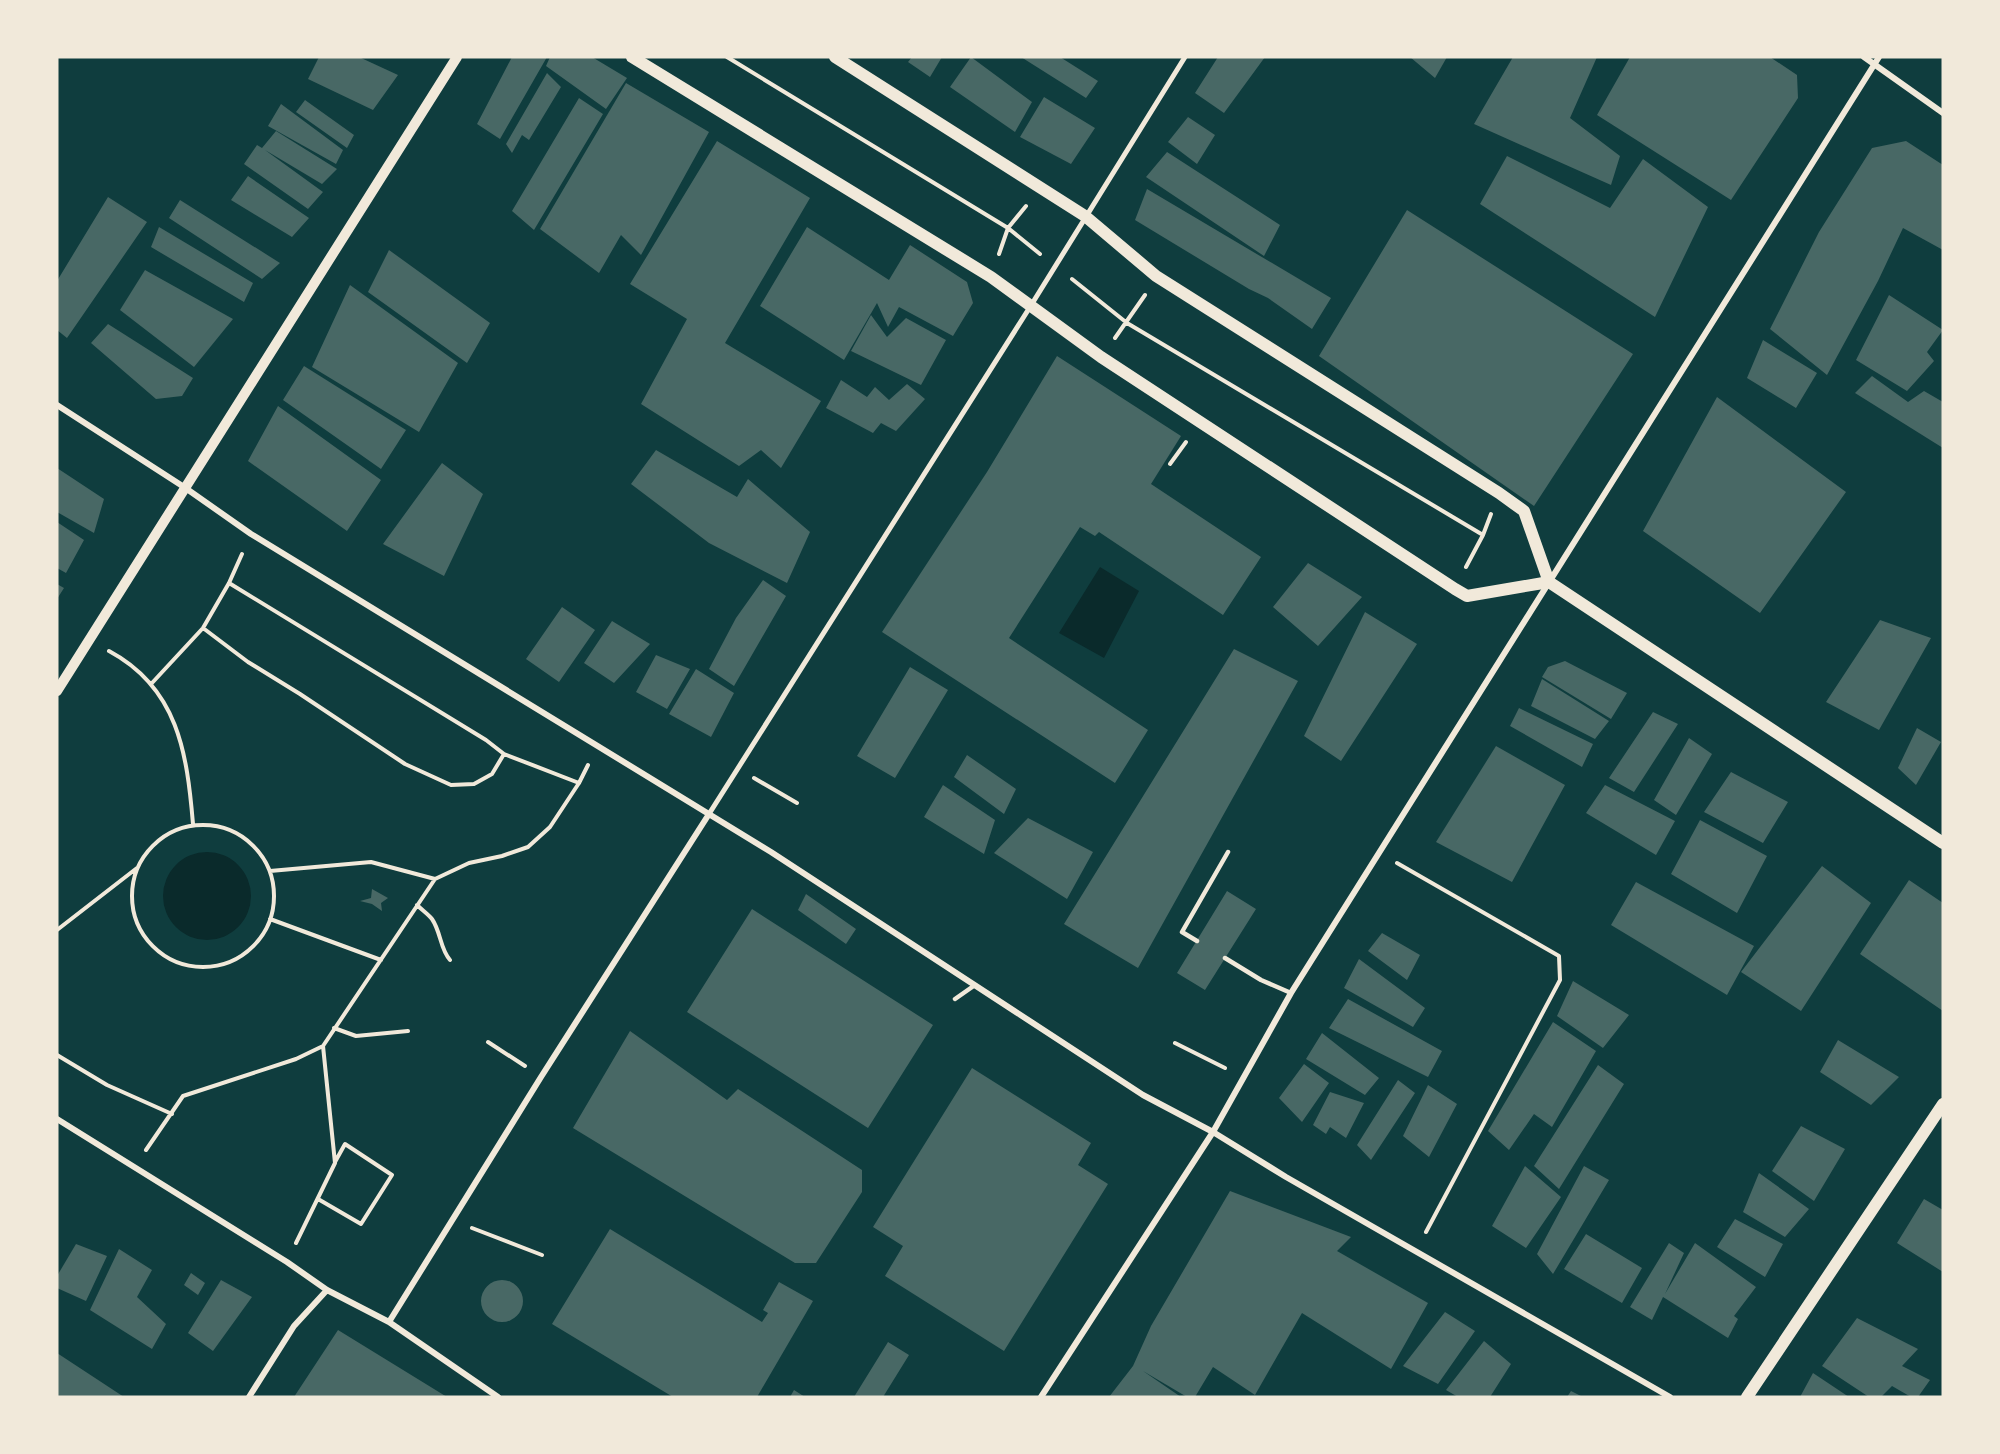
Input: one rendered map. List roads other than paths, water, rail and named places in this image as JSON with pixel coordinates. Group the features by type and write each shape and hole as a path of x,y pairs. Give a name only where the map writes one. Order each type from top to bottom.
{"main road":[{"path":"632,57 991,277 1101,357 1467,596 1549,582"},
{"path":"835,57 1086,216 1156,276 1499,493 1524,511 1549,582 1943,843"},
{"path":"1747,1397 1943,1104"}],"street":[{"path":"57,691 457,57"},
{"path":"388,1322 541,1077 739,769 1185,57"},
{"path":"1864,57 1943,113"},
{"path":"1041,1397 1212,1132 1291,993 1879,57"},
{"path":"57,405 184,487 251,534 586,741 709,814 1143,1095 1212,1132 1286,1177 1670,1397"},
{"path":"57,1119 287,1262 327,1290 388,1322 498,1397"},
{"path":"249,1397 294,1326 327,1290"}],"lane":[{"path":"1197,941 1182,932 1228,852"},
{"path":"1225,958 1262,980 1291,993"},
{"path":"955,999 975,986"}],"water":[{"path":"1100,567 1139,591 1104,658 1059,633"},
{"path":"207,852 232,859 244,871 251,896 244,921 232,933 207,940 182,933 170,921 163,896 170,871 182,859"}]}
